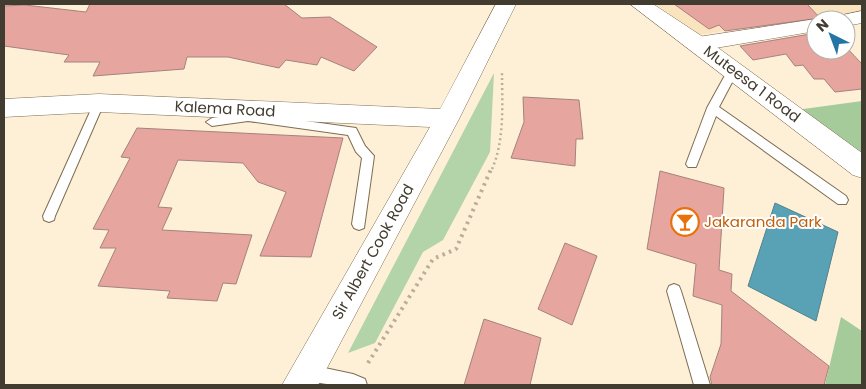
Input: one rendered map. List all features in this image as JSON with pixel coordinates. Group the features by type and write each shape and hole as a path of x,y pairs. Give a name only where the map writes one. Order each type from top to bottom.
{"street":[{"name":"Sir Albert Cook Road","path":"303,379 447,119 506,4"},
{"name":"Muteesa 1 Road","path":"640,4 698,44 862,167"},
{"path":"698,44 806,27"},
{"name":"Kalema Road","path":"4,108 99,103 207,115 447,119"}],"lane":[{"path":"692,164 713,108 733,71"},
{"path":"49,216 99,103"},
{"path":"713,108 842,200"},
{"path":"207,115 248,117 352,131 360,148 368,156 359,224"},
{"path":"207,115 248,117"},
{"path":"674,291 702,385"},
{"path":"303,379 356,384"}],"path":[{"path":"356,384 433,259 456,249 497,157 502,111 502,63"}],"shaded area":[{"path":"656,4 862,4 862,11 806,10 806,19 697,35"}],"green space":[{"path":"494,73 490,152 443,240 423,252 375,343 348,353"},
{"path":"862,101 862,158 796,110"},
{"path":"841,317 862,331 862,385 825,385"}],"water":[{"path":"775,203 838,232 816,321 748,286"}],"building":[{"path":"90,4 284,4 302,18 330,17 377,47 354,71 321,57 317,65 286,60 279,68 228,57 187,57 184,69 93,76 100,62 64,62 69,55 4,46 4,6 25,5 86,12"},
{"path":"674,4 807,4 813,10 806,10 806,20 725,31 719,25 709,29"},
{"path":"806,35 806,60 856,60 856,58 862,64 862,89 835,92 824,79 814,79 803,65 795,66 786,54 753,60 740,46"},
{"path":"523,97 579,100 583,139 576,139 575,166 511,158 524,122"},
{"path":"137,128 343,138 311,257 260,256 286,192 258,182 243,163 178,160 158,207 172,208 162,230 252,235 236,284 223,283 217,301 167,298 170,291 98,286 116,248 100,248 109,230 93,229 130,158 121,157"},
{"path":"660,171 724,188 719,270 732,274 731,291 829,366 824,385 712,385 710,377 721,344 722,305 693,296 696,264 647,249"},
{"path":"565,243 597,256 572,325 538,309"},
{"path":"484,319 541,338 530,385 464,385"}],"place":[{"name":"Jakaranda Park","path":"685,222"}]}
